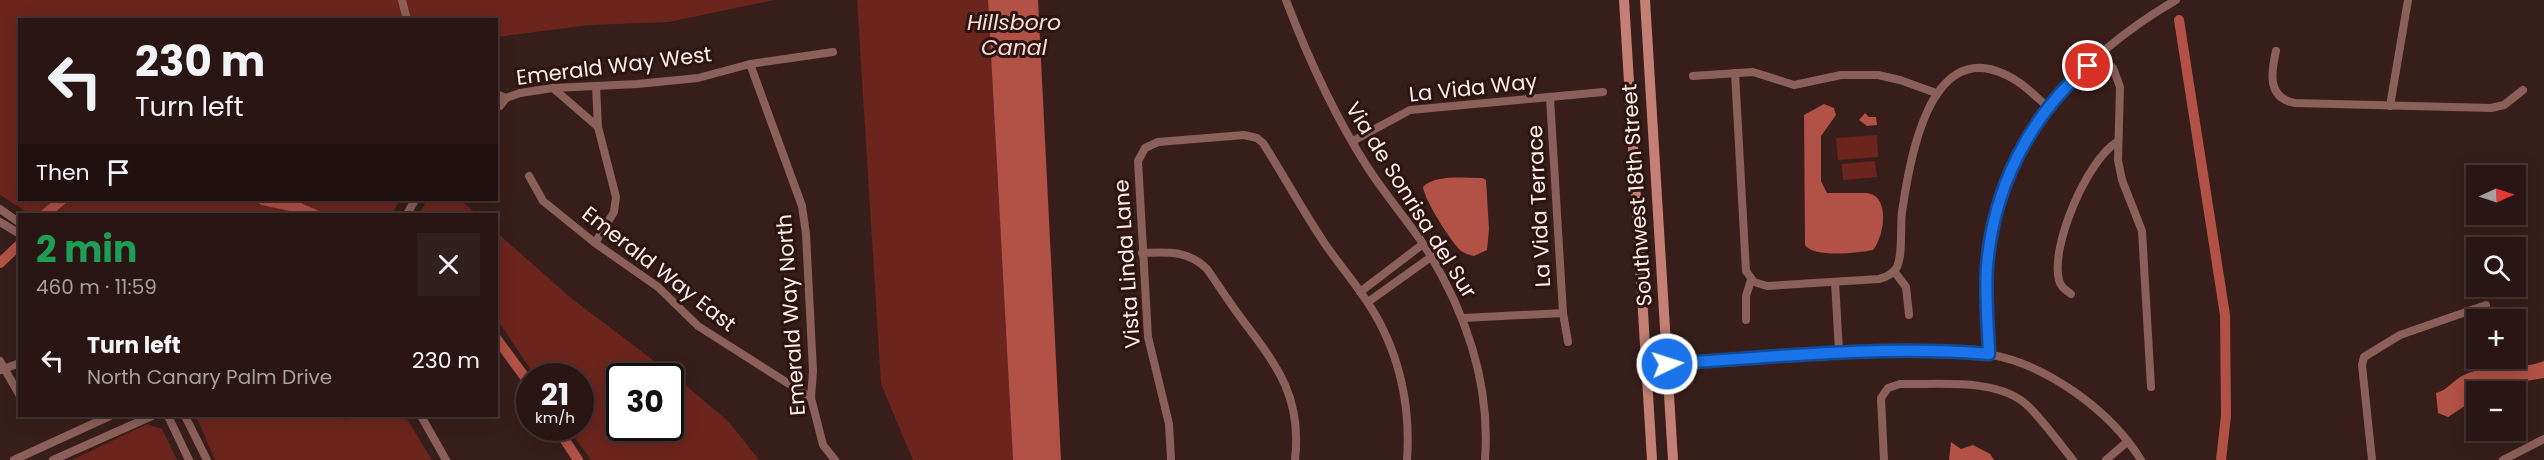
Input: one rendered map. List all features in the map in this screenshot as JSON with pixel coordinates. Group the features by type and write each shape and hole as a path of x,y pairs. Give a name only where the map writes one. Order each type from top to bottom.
{"main road":[{"name":"Southwest 18th Street","path":"1624,0 1652,460"},
{"name":"Southwest 18th Street","path":"1645,0 1673,460"}],"street":[{"path":"402,0 406,18"},
{"name":"Via de Sonrisa del Sur","path":"1286,0 1311,63 1332,107 1366,166 1423,244 1463,318 1482,385 1486,431 1485,460"},
{"path":"1989,354 1987,268 2001,195 2019,152 2048,107 2078,75 2147,18 2176,0"},
{"path":"2390,106 2408,0"},
{"path":"2276,51 2272,72 2273,87 2282,99 2288,102 2498,108 2510,102 2523,90"},
{"name":"Emerald Way West","path":"498,106 506,98 520,93 553,87 698,78 750,64 833,52"},
{"path":"2099,57 2113,68 2119,80 2117,142 2122,180 2142,231 2151,387"},
{"name":"Emerald Way North","path":"750,64 802,206 813,371 811,398 823,445 835,460"},
{"path":"1735,74 1746,271 1751,280 1767,286 1879,279 1885,278 1893,271 1898,262 1901,223 1911,162 1927,113 1936,93 1958,74 1978,69 1992,70 2011,77 2048,107"},
{"path":"1693,76 1759,73 1794,85 1841,75 1878,75 1936,93"},
{"path":"596,86 598,127 616,197 614,212 596,243"},
{"path":"553,87 598,127"},
{"name":"La Vida Way","path":"1353,141 1410,110 1603,92"},
{"name":"Emerald Way West","path":"498,95 506,98"},
{"name":"La Vida Terrace","path":"1550,98 1563,313 1568,342"},
{"name":"Vista Linda Lane","path":"1171,460 1169,424 1148,337 1138,167 1141,154 1145,148 1158,142 1250,136 1263,143 1303,210 1368,302 1385,332 1400,372 1408,423 1407,460"},
{"path":"2071,294 2061,286 2058,279 2060,251 2070,212 2096,162 2106,149 2117,142"},
{"name":"Emerald Way East","path":"529,176 543,201 596,243 658,287 698,326 811,398"},
{"path":"0,209 18,221"},
{"path":"0,222 18,233"},
{"path":"1360,292 1423,244"},
{"path":"1142,253 1179,252 1191,257 1207,269 1282,376 1294,407 1297,443 1295,460"},
{"path":"1368,302 1431,257"},
{"path":"1893,271 1906,287 1909,315"},
{"path":"1746,320 1746,296 1751,280"},
{"path":"1835,282 1839,351"},
{"path":"2474,309 2486,305"},
{"path":"2372,460 2362,365 2364,357 2400,335 2466,312"},
{"name":"La Vida Terrace","path":"1463,318 1563,313"},
{"path":"1646,367 1839,351 1945,350 1989,354 2035,369 2067,387 2110,422 2140,460"},
{"path":"0,361 2,370 18,393"},
{"path":"2,370 18,364"},
{"path":"1884,460 1881,398 1888,388 1900,384 1981,386 2006,392 2028,406 2073,460"},
{"path":"14,460 108,417"},
{"path":"53,460 150,417"},
{"path":"168,417 189,460"},
{"path":"186,417 207,460"},
{"path":"422,417 446,460"},
{"path":"2504,460 2544,438"},
{"path":"2106,460 2127,442"}],"shaded area":[{"path":"0,0 774,0 669,22 589,25 498,37 498,18 18,18 18,201 399,201 393,213 28,213 0,195"},
{"path":"857,0 988,0 1013,460 913,460 881,384"},
{"path":"1877,135 1878,157 1838,160 1836,138"},
{"path":"1875,161 1877,177 1843,180 1842,164"},
{"path":"426,201 461,201 476,213 420,213"},
{"path":"498,234 571,298 657,363 606,363 606,441 684,441 684,384 728,421 759,460 591,460 577,441 594,441 594,363 526,363 498,320"},
{"path":"196,417 343,417 344,420 349,417 406,417 432,460 215,460"},
{"path":"147,424 162,429 177,460 72,460"}],"water":[{"name":"Hillsboro Canal","path":"988,0 1038,0 1061,460 1013,460"},
{"path":"1824,104 1834,108 1836,115 1821,136 1821,181 1827,193 1867,193 1880,201 1882,227 1873,250 1826,253 1817,252 1805,245 1804,115"},
{"path":"1865,113 1869,117 1876,117 1877,125 1867,126 1859,120"},
{"path":"1442,178 1482,178 1486,180 1489,229 1487,250 1474,256 1461,251 1450,238 1433,210 1423,187"},
{"path":"2544,361 2544,378 2526,381 2466,381 2466,405 2448,417 2438,413 2436,393 2444,390 2464,375 2483,369 2526,369 2526,366"},
{"path":"1951,442 1961,449 1973,445 1990,454 1994,460 1949,460"}],"waterway":[{"path":"2179,20 2225,315 2226,416 2221,460"},
{"path":"46,213 61,201"},
{"path":"268,201 312,213"},
{"path":"0,263 18,246"},
{"path":"498,341 516,365"},
{"path":"566,441 578,460"}],"route":[{"path":"1667,364 1858,350 1945,350 1989,354 1987,268 1994,222 2007,177 2033,128 2048,107 2088,66"}]}
